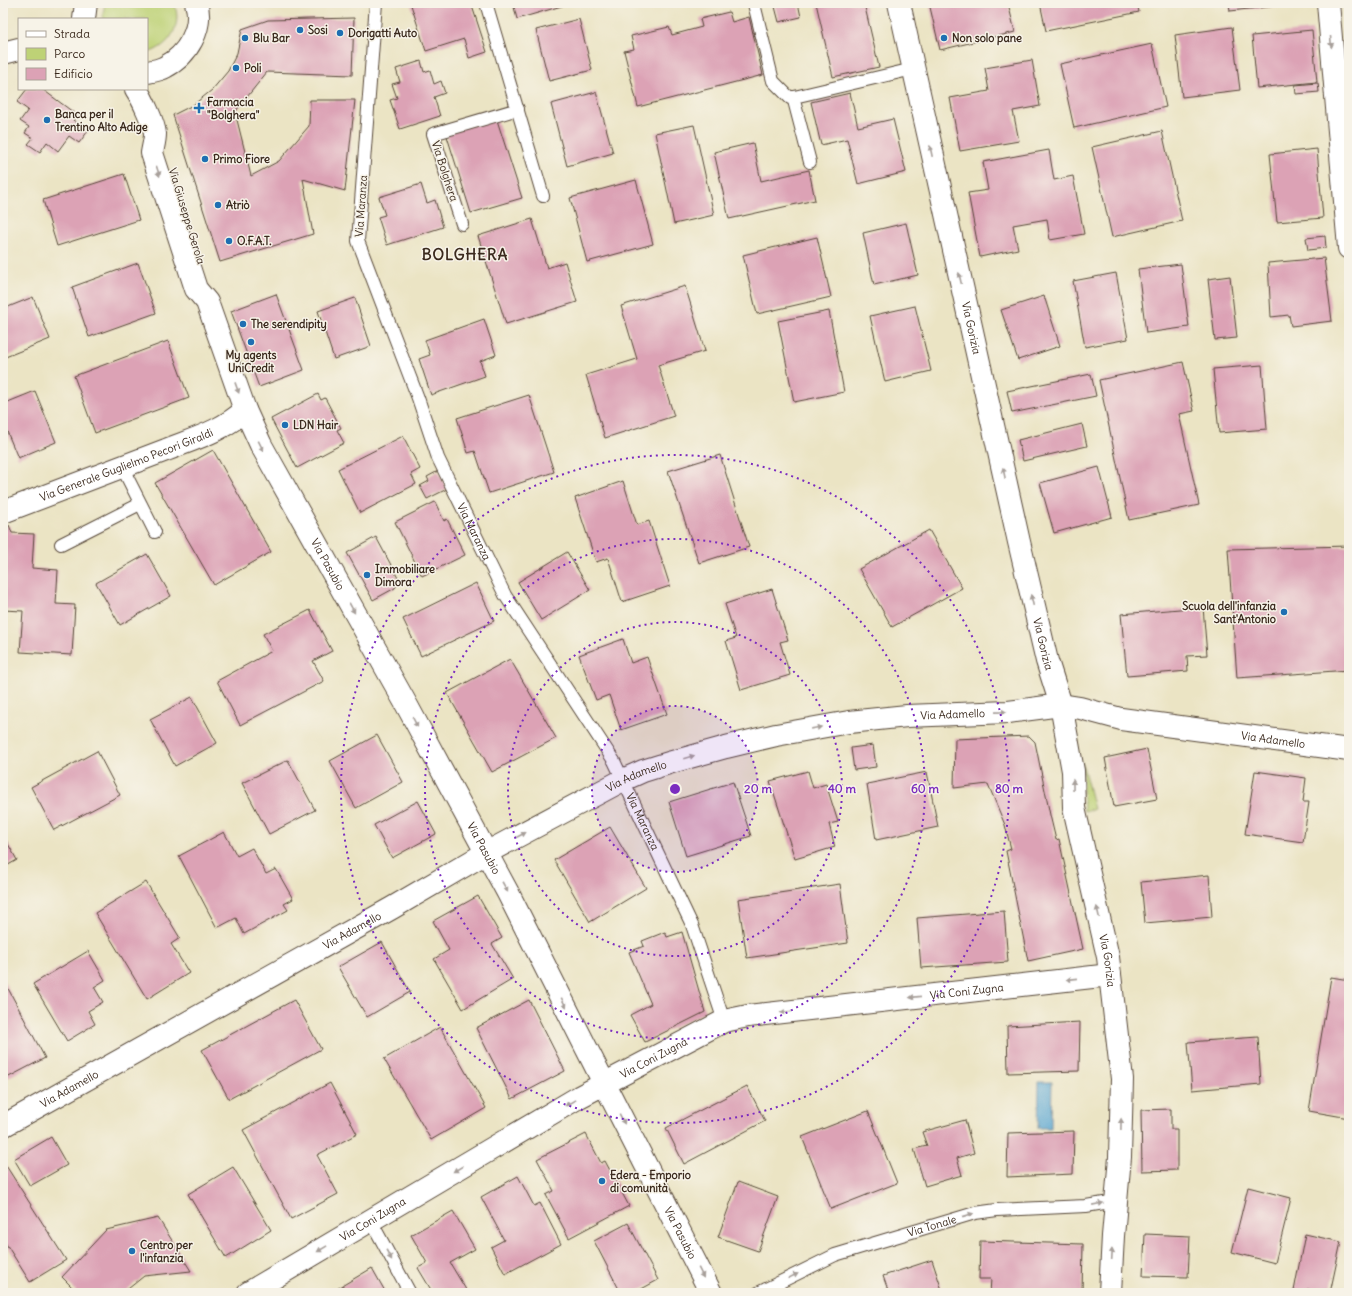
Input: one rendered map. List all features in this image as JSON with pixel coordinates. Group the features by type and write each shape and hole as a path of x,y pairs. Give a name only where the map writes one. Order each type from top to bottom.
{"street":[{"path":"84,18 86,3"},
{"path":"148,72 164,68 180,58 192,42 197,24 196,3"},
{"name":"Via Gorizia","path":"899,3 1019,542 1047,661 1061,705 1073,771 1074,808 1108,957 1122,1079 1120,1157 1110,1293"},
{"path":"1328,3 1349,248"},
{"path":"3,53 18,49"},
{"name":"Via Giuseppe Gerola","path":"137,90 141,97 155,133 152,153 196,289 207,302 245,410"},
{"name":"Via Generale Guglielmo Pecori Giraldi","path":"5,507 122,467 217,429 235,419 245,410"},
{"name":"Via Pasubio","path":"245,410 261,445 395,684 508,893 711,1293"},
{"name":"Via Adamello","path":"3,1126 392,908 486,853 623,780 658,767 726,747 776,735 849,722 907,716 1008,712 1061,705 1080,708 1121,719 1349,750"},
{"name":"Via Coni Zugna","path":"248,1293 604,1083 724,1021 748,1016 1110,975"}],"lane":[{"name":"Via Maranza","path":"376,3 358,241 418,398 438,458 505,595 614,761 692,925 724,1021"},
{"path":"486,3 543,196"},
{"path":"754,4 774,81 790,98 913,69"},
{"path":"793,97 810,162"},
{"name":"Via Bolghera","path":"462,224 433,134 518,109"},
{"path":"122,467 155,532"},
{"path":"61,544 140,504"},
{"name":"Via Tonale","path":"758,1293 835,1255 975,1213 997,1210 1086,1206 1116,1201"},
{"path":"371,1221 410,1293"}],"green space":[{"path":"105,3 174,3 177,19 172,34 168,40 162,46 148,53 148,18 103,18"},
{"path":"1082,762 1094,809 1084,811"}],"water":[{"path":"1039,1082 1052,1082 1051,1128 1038,1128"}],"building":[{"path":"418,3 471,3 487,52 469,58 464,39 426,51 411,5"},
{"path":"513,3 572,3 517,19"},
{"path":"774,3 798,3 801,17 779,22"},
{"path":"816,3 864,3 879,67 833,77"},
{"path":"929,3 1008,3 1015,32 940,50"},
{"path":"1040,3 1137,3 1139,12 1046,31"},
{"path":"1229,3 1296,3 1296,4 1230,11"},
{"path":"729,12 732,22 749,17 763,75 638,107 624,51 634,49 631,36 669,27 672,35 702,27 700,19"},
{"path":"354,18 352,75 267,72 235,112 251,176 279,161 309,126 310,100 355,100 345,191 303,179 313,234 220,262 173,115 193,105 212,90 228,71 237,53 242,29 268,20"},
{"path":"579,19 592,70 549,81 536,30"},
{"path":"1232,27 1240,90 1182,97 1175,35"},
{"path":"1312,30 1317,82 1257,88 1252,36"},
{"path":"1152,44 1166,107 1074,128 1060,64"},
{"path":"1032,60 1040,106 1013,111 1019,141 960,151 950,98 989,91 985,68"},
{"path":"421,61 424,72 430,70 434,84 441,81 445,93 434,97 440,116 400,129 390,100 397,98 392,84 400,82 396,69"},
{"path":"1318,83 1319,92 1296,94 1295,85"},
{"name":"Banca per il Trentino Alto Adige","path":"26,90 43,90 77,115 73,120 88,131 79,143 69,136 58,151 47,142 40,152 28,144 33,138 25,133 29,127 20,121 28,110 17,102"},
{"path":"596,92 613,153 567,166 551,104"},
{"path":"850,93 858,127 893,119 906,172 858,184 847,139 821,145 811,102"},
{"path":"496,117 522,198 471,213 446,133"},
{"path":"694,125 714,215 674,224 655,133"},
{"path":"1162,131 1182,221 1112,237 1092,147"},
{"path":"753,143 761,181 809,170 815,200 729,219 714,152"},
{"path":"1317,149 1323,218 1277,222 1270,154"},
{"path":"1049,150 1054,180 1073,176 1084,234 1050,240 1047,219 1013,225 1018,249 980,257 968,193 988,190 983,162"},
{"path":"124,174 139,220 57,246 43,200"},
{"path":"636,180 653,244 587,262 570,198"},
{"path":"421,184 427,203 435,200 443,227 387,245 378,217 385,215 379,197"},
{"path":"532,219 547,268 565,262 577,302 506,324 478,236"},
{"path":"906,223 918,275 874,285 863,233"},
{"path":"1325,236 1326,248 1308,250 1306,238"},
{"path":"817,237 831,297 757,314 743,255"},
{"path":"1324,258 1332,321 1291,326 1289,315 1271,317 1268,263"},
{"path":"138,263 156,313 89,337 72,287"},
{"path":"1181,264 1189,327 1146,333 1138,269"},
{"path":"1116,273 1128,339 1085,347 1073,281"},
{"path":"1230,276 1237,338 1215,340 1208,279"},
{"path":"685,286 705,351 658,365 674,416 605,438 586,375 637,359 621,306"},
{"path":"276,294 304,370 259,387 231,311"},
{"path":"1044,296 1060,346 1018,360 1001,310"},
{"path":"33,297 50,339 3,358 3,309"},
{"path":"355,298 371,346 334,359 318,311"},
{"path":"915,306 931,371 885,382 870,316"},
{"path":"829,311 844,392 794,402 778,321"},
{"path":"484,319 496,355 480,361 485,376 431,395 419,359 430,355 425,340"},
{"path":"168,341 189,398 95,433 74,376"},
{"path":"1183,362 1194,411 1179,414 1199,505 1129,520 1099,380"},
{"path":"1262,365 1267,429 1219,433 1213,369"},
{"path":"1091,374 1096,396 1012,413 1007,391"},
{"path":"35,391 56,442 18,458 3,422 3,404"},
{"path":"318,394 321,400 325,398 341,428 337,430 344,443 297,468 271,419"},
{"path":"529,395 554,472 489,493 475,451 468,453 457,418"},
{"path":"1082,424 1087,446 1023,461 1018,440"},
{"path":"403,436 420,469 411,474 416,484 360,513 338,469"},
{"path":"213,450 271,552 214,585 155,483"},
{"path":"720,455 749,547 699,563 668,471"},
{"path":"1099,467 1112,517 1054,533 1040,483"},
{"path":"438,471 447,489 427,499 420,486 429,481 427,477"},
{"path":"623,481 637,525 649,521 670,586 622,602 608,558 596,562 575,498"},
{"path":"435,502 444,521 447,519 465,555 422,576 395,522"},
{"path":"9,525 12,533 34,534 32,568 58,570 56,604 75,605 72,655 20,652 23,611 3,610 3,528"},
{"path":"929,530 962,588 892,627 859,569"},
{"path":"376,537 399,580 395,588 373,600 347,553"},
{"path":"1349,546 1349,670 1237,678 1228,549"},
{"path":"567,552 590,590 541,620 518,582"},
{"path":"147,554 171,596 120,625 96,583"},
{"path":"476,583 494,621 421,656 403,619"},
{"path":"772,589 788,640 780,642 790,675 741,690 726,641 736,638 725,604"},
{"path":"1203,607 1207,655 1187,656 1188,671 1127,676 1121,614"},
{"path":"310,610 332,651 313,661 324,681 240,725 217,681 272,651 263,634"},
{"path":"623,639 631,663 647,657 667,714 621,730 609,695 596,700 579,655"},
{"path":"510,659 556,738 492,772 447,693"},
{"path":"192,697 217,743 175,766 150,719"},
{"path":"377,735 403,782 356,808 330,761"},
{"path":"1029,736 1035,742 1050,815 1056,840 1059,839 1083,949 1028,961 1006,851 1011,849 1005,825 988,784 954,788 955,739"},
{"path":"873,745 876,767 854,770 851,748"},
{"path":"1147,749 1157,799 1114,807 1105,758"},
{"path":"97,751 120,795 54,830 31,787"},
{"path":"288,760 315,810 269,834 242,783"},
{"path":"808,771 813,788 826,784 838,822 829,824 835,847 795,859 770,781"},
{"path":"1255,771 1306,778 1303,802 1309,802 1303,842 1245,834"},
{"path":"927,772 938,827 876,840 867,784"},
{"path":"733,782 751,836 686,856 669,802"},
{"path":"418,801 436,834 392,858 374,825"},
{"path":"610,827 646,888 590,922 554,860"},
{"path":"224,832 237,856 252,848 266,874 276,869 293,899 284,904 288,910 244,934 236,918 217,928 179,856"},
{"path":"3,835 17,860 3,868"},
{"path":"1209,875 1212,917 1145,923 1141,882"},
{"path":"146,882 180,938 171,944 189,973 147,999 95,913"},
{"path":"840,884 848,943 747,958 738,899"},
{"path":"478,896 502,938 492,944 513,979 463,1009 434,959 449,950 433,921"},
{"path":"1004,911 1008,962 921,968 917,918"},
{"path":"665,932 667,937 682,932 705,1012 645,1042 630,1015 651,1004 629,952 644,946 642,941"},
{"path":"382,942 410,992 367,1017 338,967"},
{"path":"88,951 105,980 94,987 103,1002 88,1011 95,1024 67,1041 33,984"},
{"path":"1331,977 1349,980 1349,1118 1309,1111"},
{"path":"3,979 45,1058 3,1080"},
{"path":"294,1000 321,1049 229,1099 202,1050"},
{"path":"529,1000 565,1071 512,1099 476,1028"},
{"path":"1080,1022 1079,1071 1008,1073 1007,1026"},
{"path":"440,1027 486,1108 431,1140 384,1059"},
{"path":"1258,1037 1261,1084 1192,1090 1188,1042"},
{"path":"330,1083 357,1134 317,1155 338,1194 291,1219 243,1130"},
{"path":"747,1086 765,1121 684,1164 666,1128"},
{"path":"1171,1109 1171,1129 1177,1129 1177,1170 1142,1171 1141,1110"},
{"path":"868,1111 897,1183 831,1209 802,1137"},
{"path":"965,1120 974,1153 957,1158 962,1175 925,1186 914,1149 927,1146 922,1132"},
{"path":"1074,1131 1073,1174 1007,1177 1008,1133"},
{"path":"586,1134 601,1163 605,1161 629,1206 569,1238 546,1195 554,1191 537,1159"},
{"path":"51,1137 67,1165 30,1186 14,1159"},
{"path":"3,1161 66,1260 30,1282 3,1239"},
{"path":"233,1167 271,1230 226,1258 188,1194"},
{"path":"518,1176 534,1206 540,1203 561,1244 505,1274 491,1247 504,1240 481,1197"},
{"path":"738,1182 778,1197 758,1251 718,1237"},
{"path":"1248,1187 1291,1198 1275,1263 1232,1252"},
{"path":"453,1211 475,1249 450,1263 468,1293 433,1293 418,1268 427,1263 411,1235"},
{"name":"Centro per l'infanzia","path":"158,1218 191,1271 144,1276 123,1293 74,1293 76,1291 62,1277 106,1230"},
{"path":"628,1223 658,1280 634,1293 621,1293 594,1241"},
{"path":"1145,1234 1190,1236 1188,1277 1143,1276"},
{"path":"1305,1234 1341,1242 1330,1293 1307,1289 1306,1293 1294,1291"},
{"path":"980,1241 1083,1244 1082,1293 990,1293 991,1279 979,1279"},
{"path":"932,1260 943,1293 889,1293 883,1276"},
{"path":"372,1268 386,1293 337,1293 335,1290"}],"place":[{"name":"Sosi","path":"300,30"},
{"name":"Dorigatti Auto","path":"340,33"},
{"name":"Blu Bar","path":"245,38"},
{"name":"Non solo pane","path":"944,38"},
{"name":"Poli","path":"236,68"},
{"name":"Farmacia \"Bolghera\"","path":"199,108"},
{"name":"Banca per il Trentino Alto Adige","path":"47,120"},
{"name":"Primo Fiore","path":"205,159"},
{"name":"Atriò","path":"218,205"},
{"name":"O.F.A.T.","path":"229,241"},
{"name":"The serendipity","path":"243,324"},
{"name":"My agents UniCredit","path":"251,342"},
{"name":"LDN Hair","path":"285,425"},
{"name":"Immobiliare Dimora","path":"367,575"},
{"name":"Scuola dell'infanzia Sant'Antonio","path":"1284,612"},
{"name":"Edera - Emporio di comunità","path":"602,1181"},
{"name":"Centro per l'infanzia","path":"132,1251"}],"district":[{"name":"BOLGHERA","path":"465,255"}]}
